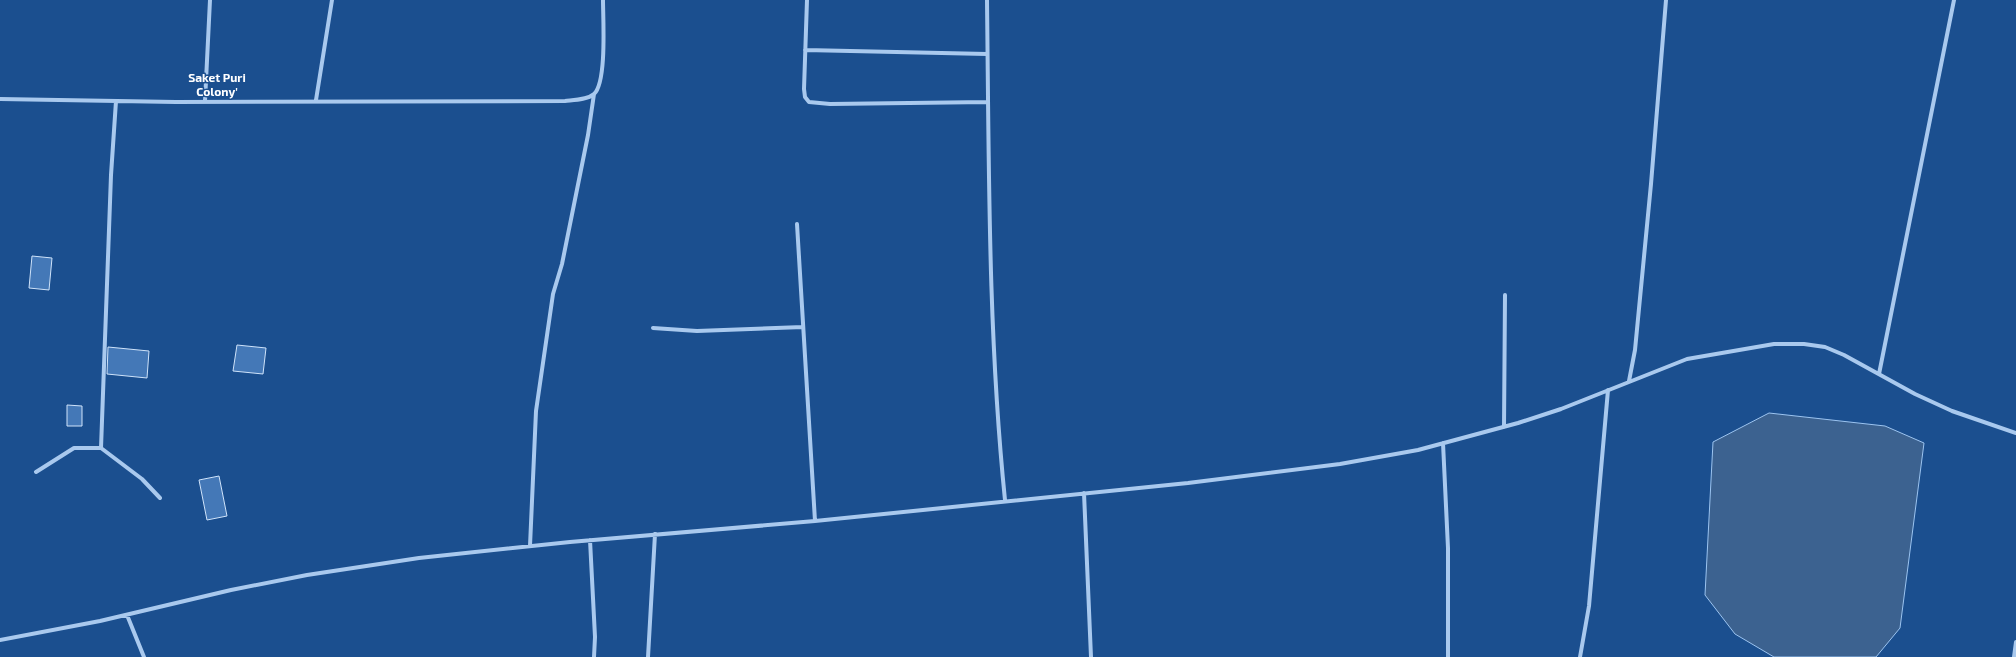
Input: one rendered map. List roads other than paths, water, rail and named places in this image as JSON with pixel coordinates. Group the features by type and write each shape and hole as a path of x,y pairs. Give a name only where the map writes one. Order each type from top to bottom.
{"street":[{"path":"205,101 210,0"},
{"path":"316,100 332,0"},
{"path":"530,546 537,403 553,294 562,264 588,136 594,94 600,83 603,63 603,0"},
{"path":"807,0 804,89 805,97 809,102 830,104 988,102"},
{"path":"987,0 991,298 997,423 1006,500"},
{"path":"1629,381 1635,350 1651,184 1666,0"},
{"path":"1879,374 1954,0"},
{"path":"806,50 988,54"},
{"path":"0,99 116,101 316,100 565,102 583,99 594,94"},
{"path":"101,448 111,175 116,101"},
{"path":"797,224 815,521"},
{"path":"1504,427 1505,295"},
{"path":"653,328 697,331 803,327"},
{"path":"0,640 45,632 231,590 307,575 419,558 590,540 815,521 1340,464 1418,450 1504,427 1561,409 1687,359 1774,344 1804,344 1825,347 1844,355 1915,394 1946,408 2016,433"},
{"path":"1580,657 1589,606 1608,390"},
{"path":"1443,443 1448,548 1448,657"},
{"path":"36,472 74,448 101,448 142,479 160,498"},
{"path":"1084,493 1091,657"},
{"path":"648,657 655,534"},
{"path":"590,540 595,629 594,657"},
{"path":"127,614 144,657"},
{"path":"2014,657 2016,642"}],"water":[{"path":"1769,413 1885,426 1924,443 1900,628 1876,657 1774,657 1735,634 1705,595 1713,442"}],"district":[{"name":"Saket Puri Colony'","path":"217,84"}]}
